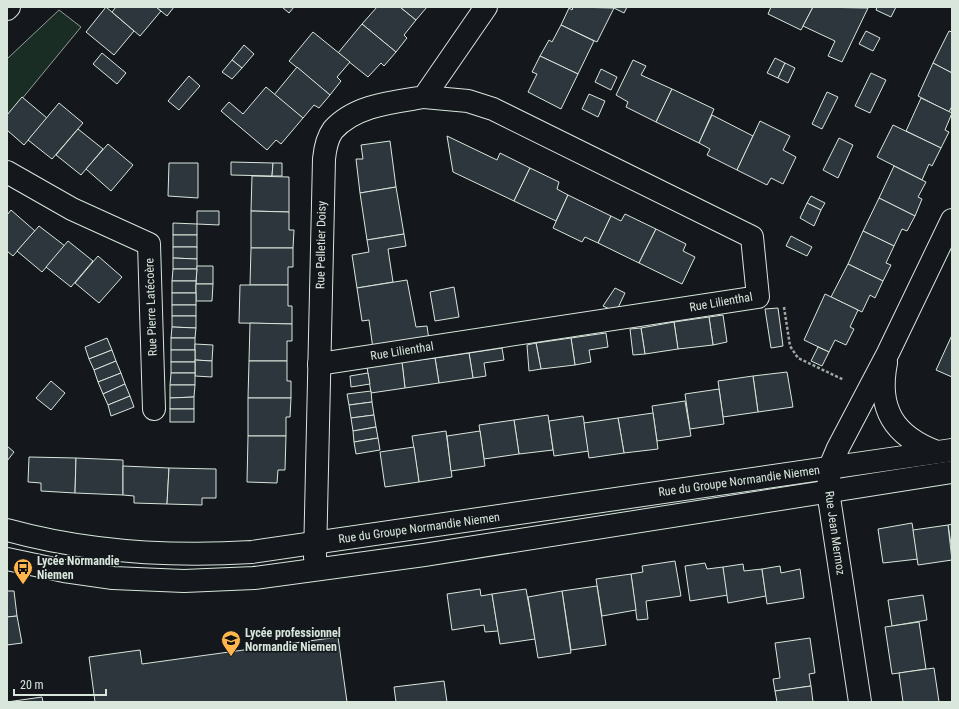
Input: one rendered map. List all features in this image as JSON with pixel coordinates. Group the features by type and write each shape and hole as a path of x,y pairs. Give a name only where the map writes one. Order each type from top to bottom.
{"street":[{"path":"424,97 486,7"},
{"name":"Rue Lilienthal","path":"319,364 758,297 752,237 493,109 468,101 424,97"},
{"name":"Rue Pelletier Doisy","path":"316,570 314,544 324,159 327,142 333,130 346,119 362,111 384,104 424,97"},
{"name":"Rue Pierre Latécoère","path":"7,172 72,208 149,244 154,409"},
{"name":"Rue Jean Mermoz","path":"860,702 828,491 830,467 838,448 950,230"},
{"name":"Rue Jean Mermoz","path":"888,353 884,384 885,402 892,421 904,435 918,445 944,451"},
{"name":"Rue du Groupe Normandie Niemen","path":"7,530 91,547 177,555 252,552 944,451"},
{"name":"Rue du Groupe Normandie Niemen","path":"7,559 64,571 113,578 160,581 230,580 424,555 952,472"}],"path":[{"path":"758,297 783,301 790,346 798,358 868,392"}],"green space":[{"path":"59,10 81,27 7,117 7,59"}],"building":[{"path":"106,7 134,31 114,55 86,32"},
{"path":"116,7 156,7 161,11 140,36 112,12"},
{"path":"156,7 174,7 167,16"},
{"path":"282,7 294,7 289,13"},
{"path":"377,7 400,7 416,20 404,35 407,38 396,52 362,24"},
{"path":"400,7 427,7 416,20"},
{"path":"573,7 614,8 597,42 561,25 569,8 572,10"},
{"path":"612,7 627,7 624,13"},
{"path":"771,7 813,7 801,30 768,14"},
{"path":"813,7 868,8 842,62 828,56 835,41 803,26"},
{"path":"877,7 896,7 891,17 876,10"},
{"path":"362,24 396,52 384,66 381,63 368,77 338,53"},
{"path":"561,25 594,41 578,74 540,56 549,40 552,42"},
{"path":"866,31 880,38 873,51 859,44"},
{"path":"949,31 952,32 952,73 933,63"},
{"path":"313,32 350,62 337,77 341,81 330,95 289,61"},
{"path":"244,45 254,54 242,68 232,60"},
{"path":"102,53 126,73 117,84 93,64"},
{"path":"540,56 578,74 561,109 528,92 537,74 532,72"},
{"path":"775,58 785,63 778,78 767,73"},
{"path":"232,60 242,68 232,79 222,72"},
{"path":"633,60 646,66 641,75 672,89 656,122 626,107 628,102 616,95"},
{"path":"785,63 795,68 788,83 778,78"},
{"path":"933,63 952,73 952,106 949,112 918,96"},
{"path":"297,67 330,95 319,108 314,105 303,118 274,95"},
{"path":"601,69 617,77 611,90 595,82"},
{"path":"871,73 886,80 870,113 855,106"},
{"path":"189,76 200,86 179,110 168,101"},
{"path":"266,87 303,118 281,144 276,140 267,150 221,111 229,102 243,114"},
{"path":"672,89 714,109 699,143 656,122"},
{"path":"827,92 838,97 822,129 812,124"},
{"path":"589,94 605,101 598,117 582,109"},
{"path":"22,97 47,118 24,145 7,130 7,115"},
{"path":"921,98 952,113 945,130 949,132 941,148 906,131"},
{"path":"59,103 83,123 52,159 28,140"},
{"path":"712,115 753,136 737,170 707,155 710,149 699,143"},
{"path":"760,121 790,136 783,150 796,157 783,184 771,178 767,185 737,170"},
{"path":"893,125 941,148 932,166 929,164 922,180 877,157"},
{"path":"78,129 103,149 81,175 56,155"},
{"path":"447,136 497,160 500,153 530,168 514,201 453,172"},
{"path":"839,138 853,145 838,178 823,170"},
{"path":"390,141 396,187 360,193 356,159 363,159 361,145"},
{"path":"108,144 133,165 111,191 86,169"},
{"path":"231,162 273,163 272,176 231,175"},
{"path":"169,163 198,163 198,198 168,196"},
{"path":"273,163 282,163 282,176 272,176"},
{"path":"894,166 926,182 918,197 922,199 915,216 879,198"},
{"path":"530,168 559,182 557,189 568,195 556,221 514,201"},
{"path":"252,176 289,177 289,212 251,211"},
{"path":"396,187 404,234 367,240 360,193"},
{"path":"568,195 611,216 598,243 585,237 582,242 553,228"},
{"path":"811,196 825,203 821,210 807,203"},
{"path":"879,198 915,216 907,231 902,229 894,246 863,231"},
{"path":"807,203 821,210 814,226 800,218"},
{"path":"11,210 35,231 13,256 7,251 7,215"},
{"path":"197,211 219,211 219,225 197,224"},
{"path":"251,211 289,212 289,230 294,230 293,248 251,248"},
{"path":"625,214 656,229 639,263 598,243 611,216 621,221"},
{"path":"173,223 197,224 197,235 173,235"},
{"path":"39,226 65,246 42,272 17,251"},
{"path":"656,229 686,244 683,251 695,257 682,284 639,263"},
{"path":"863,231 894,246 886,263 891,265 883,281 848,264"},
{"path":"404,234 406,246 388,249 393,282 357,288 352,255 369,252 367,240"},
{"path":"173,235 197,235 197,247 173,247"},
{"path":"791,236 812,247 807,256 786,246"},
{"path":"68,241 93,261 71,287 46,267"},
{"path":"173,247 197,247 197,259 173,258"},
{"path":"251,248 293,248 293,267 288,267 288,285 250,285"},
{"path":"98,256 122,277 99,303 75,283"},
{"path":"173,258 197,259 197,269 173,269"},
{"path":"848,264 883,281 875,298 870,295 862,312 831,297"},
{"path":"197,266 213,266 213,284 196,284"},
{"path":"173,269 197,269 196,281 172,281"},
{"path":"407,280 416,327 427,326 429,340 373,349 369,320 362,321 357,288"},
{"path":"172,281 196,281 196,293 172,293"},
{"path":"196,284 213,284 212,301 196,301"},
{"path":"240,285 288,285 288,306 292,306 292,324 239,323"},
{"path":"454,287 459,317 435,321 430,292"},
{"path":"615,288 625,293 616,312 603,306"},
{"path":"172,293 196,293 196,305 172,305"},
{"path":"825,294 858,310 850,327 854,329 846,345 835,340 829,352 804,340"},
{"path":"172,305 196,305 196,316 172,316"},
{"path":"778,308 783,346 771,348 765,309"},
{"path":"723,315 727,342 713,345 709,317"},
{"path":"172,316 196,316 196,328 172,327"},
{"path":"709,317 713,345 678,349 674,322"},
{"path":"674,322 678,349 645,354 641,328"},
{"path":"250,323 292,324 292,341 287,341 287,361 249,361"},
{"path":"172,327 196,328 195,338 171,338"},
{"path":"641,328 645,354 633,355 630,329"},
{"path":"606,333 608,347 589,350 591,362 575,365 571,338"},
{"path":"952,335 952,377 936,370"},
{"path":"107,338 112,350 89,359 85,347"},
{"path":"171,338 195,338 195,350 171,350"},
{"path":"571,338 575,365 541,369 536,343"},
{"path":"536,343 541,369 529,371 527,345"},
{"path":"195,344 213,345 212,361 195,360"},
{"path":"818,347 829,352 822,366 811,361"},
{"path":"502,348 504,360 484,363 486,376 473,378 469,353"},
{"path":"112,350 116,361 94,370 89,359"},
{"path":"171,350 195,350 195,362 171,362"},
{"path":"469,353 473,378 439,383 435,358"},
{"path":"435,358 439,383 405,388 402,362"},
{"path":"195,360 212,361 212,377 195,376"},
{"path":"116,361 121,373 98,382 94,370"},
{"path":"249,361 287,361 287,381 291,381 291,398 248,398"},
{"path":"171,362 195,362 195,373 171,373"},
{"path":"402,362 405,388 371,393 367,367"},
{"path":"787,372 793,407 758,412 753,376"},
{"path":"121,373 125,384 103,394 98,382"},
{"path":"171,373 195,373 195,385 170,385"},
{"path":"368,373 370,384 351,387 350,376"},
{"path":"753,376 758,412 723,417 718,381"},
{"path":"51,381 65,393 51,410 36,398"},
{"path":"125,384 130,396 108,405 103,394"},
{"path":"170,385 195,385 194,397 170,398"},
{"path":"719,389 724,424 690,429 685,394"},
{"path":"371,391 372,402 349,405 347,394"},
{"path":"130,396 134,407 111,416 108,405"},
{"path":"194,397 194,409 170,409 170,398"},
{"path":"248,398 291,398 290,417 286,417 286,436 248,436"},
{"path":"685,401 691,436 657,441 652,406"},
{"path":"372,402 374,415 351,418 349,405"},
{"path":"170,409 194,409 194,422 170,422"},
{"path":"653,413 658,449 624,453 618,418"},
{"path":"374,415 376,427 353,431 351,418"},
{"path":"548,415 553,450 519,454 514,420"},
{"path":"583,416 589,451 554,456 549,421"},
{"path":"618,418 624,453 589,458 584,423"},
{"path":"514,420 519,454 484,459 479,425"},
{"path":"376,427 378,438 354,442 353,431"},
{"path":"446,431 452,477 419,482 412,436"},
{"path":"480,431 485,466 451,471 447,436"},
{"path":"248,436 286,436 285,470 278,470 277,483 247,482"},
{"path":"378,438 380,450 356,454 354,442"},
{"path":"7,446 14,452 7,461"},
{"path":"414,447 419,482 385,487 380,452"},
{"path":"29,457 76,458 75,493 41,491 41,483 28,482"},
{"path":"76,458 123,460 123,495 75,493"},
{"path":"123,466 169,468 167,504 134,503 134,496 123,495"},
{"path":"169,468 216,469 216,498 202,498 202,505 167,504"},
{"path":"912,523 918,559 883,563 878,529"},
{"path":"952,524 952,551 948,525"},
{"path":"948,525 952,560 918,565 913,530"},
{"path":"675,561 681,596 646,601 648,619 637,620 631,574 643,572 642,566"},
{"path":"705,563 707,569 723,567 728,595 690,601 685,566"},
{"path":"743,564 744,571 762,569 766,596 728,603 723,567"},
{"path":"780,566 781,573 800,569 804,598 767,604 762,569"},
{"path":"631,574 636,610 602,616 596,579"},
{"path":"597,586 606,645 571,650 562,591"},
{"path":"480,589 481,596 492,594 498,631 485,632 484,625 452,630 447,594"},
{"path":"526,589 535,639 500,644 492,594"},
{"path":"7,591 14,591 17,616 7,617"},
{"path":"562,591 571,653 538,658 528,597"},
{"path":"923,595 927,620 892,626 888,600"},
{"path":"17,616 22,643 7,645 7,617"},
{"path":"919,622 926,669 892,674 885,627"},
{"path":"338,637 347,702 95,702 89,657 140,650 142,664"},
{"path":"810,638 815,673 809,674 811,686 775,691 773,679 780,678 775,643"},
{"path":"934,668 939,702 903,702 899,673"},
{"path":"444,681 447,702 396,702 394,687"},
{"path":"811,686 813,702 777,702 775,691"},
{"path":"42,697 43,702 7,702"}],"place":[{"name":"Lycée Normandie Niemen","path":"23,585"},
{"name":"Lycée professionnel Normandie Niemen","path":"231,657"}]}
